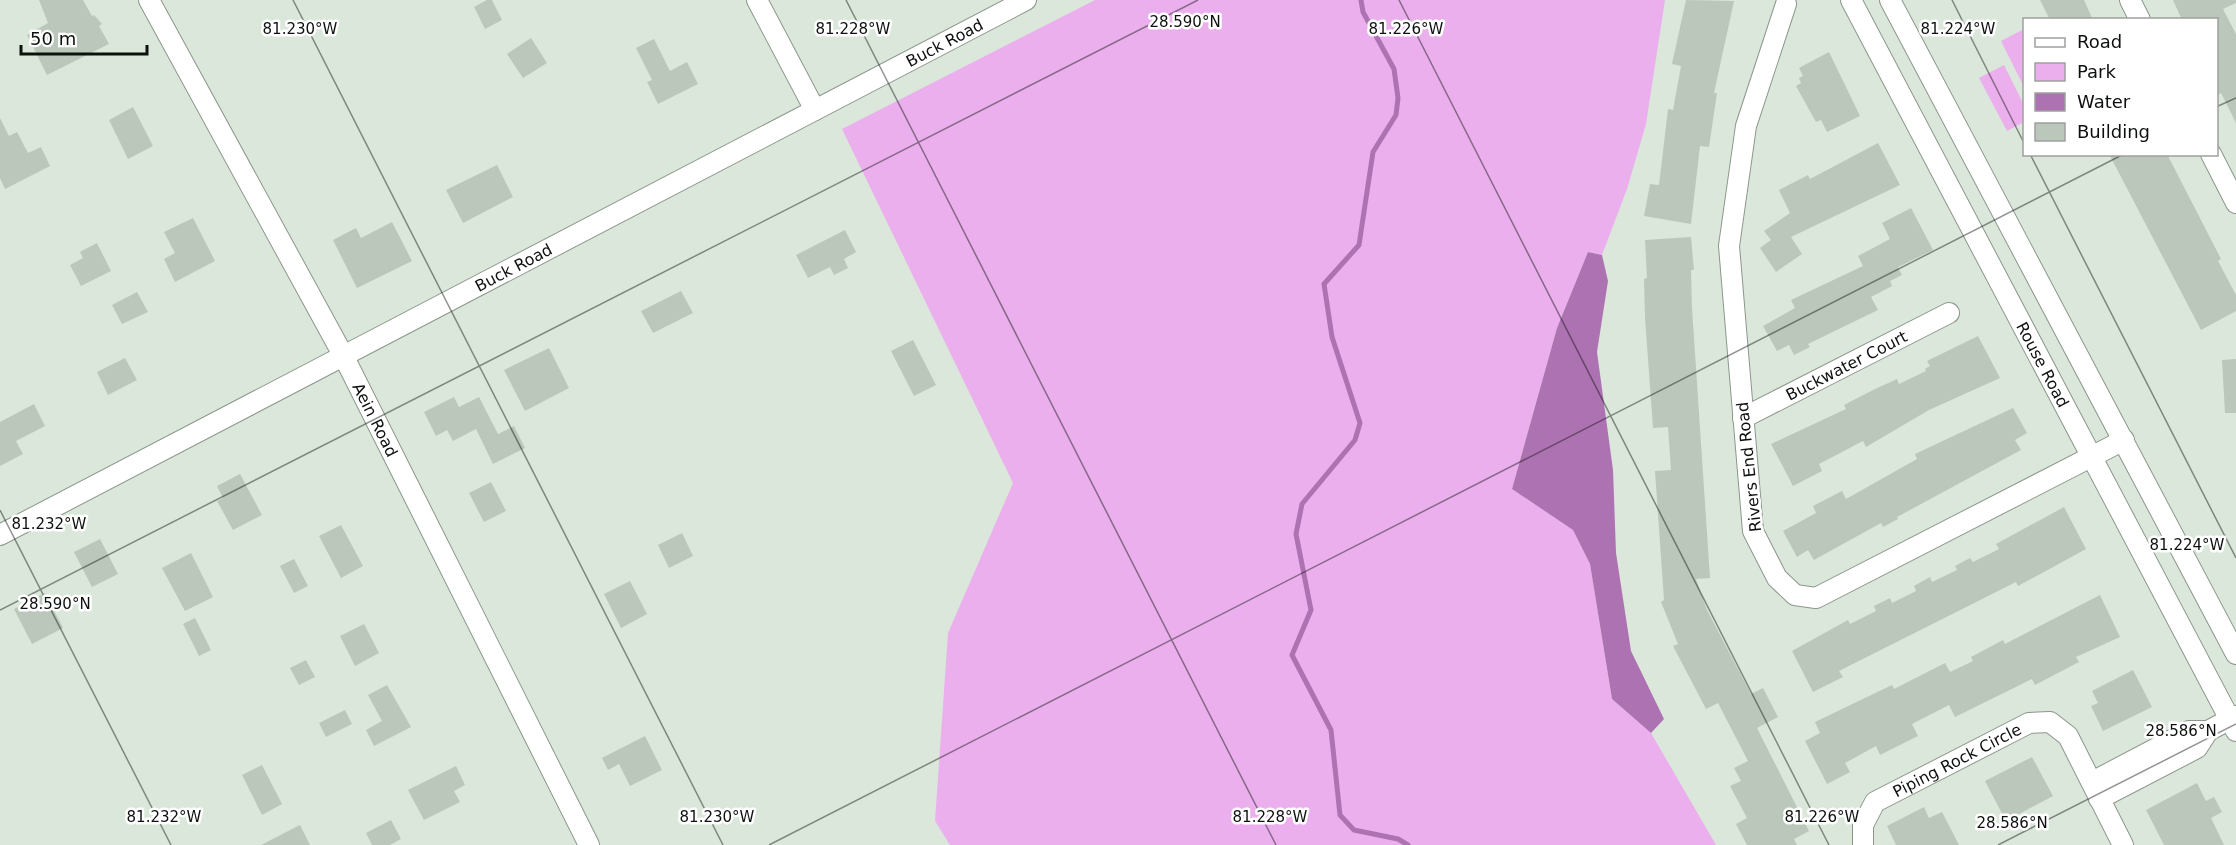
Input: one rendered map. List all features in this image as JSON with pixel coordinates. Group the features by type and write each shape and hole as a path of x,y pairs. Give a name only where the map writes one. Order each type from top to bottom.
{"street":[{"name":"Aein Road","path":"148,0 343,355 589,845"},
{"path":"757,0 815,110"},
{"name":"Buck Road","path":"0,535 1026,0"},
{"name":"Rouse Road","path":"1851,0 2091,457 2234,722"},
{"path":"1890,0 2236,654"},
{"path":"2130,0 2139,18"},
{"name":"Rivers End Road","path":"1786,4 1746,126 1729,246 1753,531 1777,578 1795,594 1816,598 2124,440"},
{"path":"2212,156 2236,203"},
{"name":"Buckwater Court","path":"1743,418 1949,313"},
{"name":"Piping Rock Circle","path":"1863,845 1863,825 1875,802 2029,723 2050,722 2068,736 2123,845"},
{"path":"2095,790 2148,763 2197,748 2208,731 2234,722"}],"green space":[{"path":"1095,0 1665,0 1646,124 1627,189 1602,255 1588,252 1557,328 1512,489 1573,530 1590,564 1612,699 1651,733 1716,845 950,845 935,821 948,633 1013,483 842,129"},
{"path":"2023,30 2023,85 2001,41"},
{"path":"2004,65 2023,103 2023,123 2007,131 1979,78"}],"water":[{"path":"1588,252 1602,255 1608,281 1597,352 1613,470 1616,553 1631,651 1664,719 1651,733 1612,699 1590,564 1573,530 1512,489 1557,328"}],"building":[{"path":"39,0 83,0 92,16 94,15 102,24 99,26 109,44 47,75 27,35 48,23"},
{"path":"487,0 492,0 502,20 485,29 474,7"},
{"path":"1686,0 1734,1 1714,93 1717,93 1709,147 1700,146 1691,224 1644,216 1650,184 1659,185 1668,109 1673,110 1681,66 1672,64"},
{"path":"2040,0 2084,0 2092,18 2049,18"},
{"path":"2173,0 2236,0 2236,3 2223,9 2236,34 2236,123 2221,93 2218,95 2218,18 2181,18"},
{"path":"531,38 547,63 523,78 507,54"},
{"path":"654,39 670,71 687,62 698,84 658,104 647,82 652,80 636,48"},
{"path":"1829,52 1860,116 1827,132 1821,120 1816,122 1796,86 1801,83 1799,78 1803,76 1799,68"},
{"path":"133,107 153,146 128,159 109,120"},
{"path":"0,118 9,136 17,132 28,153 41,147 50,166 5,189 0,178"},
{"path":"1878,143 1900,185 1791,237 1802,254 1776,272 1760,248 1771,240 1764,231 1790,213 1779,190 1808,175 1810,179"},
{"path":"2110,156 2168,156 2221,259 2218,261 2236,295 2236,311 2201,330"},
{"path":"497,165 513,197 463,223 446,190"},
{"path":"1911,208 1933,250 1898,267 1902,275 1890,281 1892,286 1871,297 1878,310 1808,344 1810,347 1794,355 1789,345 1777,351 1763,326 1795,308 1791,300 1863,266 1858,256 1890,239 1882,223"},
{"path":"193,218 215,261 175,282 164,259 175,253 164,232"},
{"path":"392,222 412,261 357,288 333,240 356,228 361,238"},
{"path":"845,230 856,252 844,259 848,268 834,275 830,267 808,278 796,255"},
{"path":"1691,237 1694,270 1691,270 1692,308 1710,578 1696,579 1707,610 1751,694 1763,688 1778,717 1757,728 1809,831 1794,839 1797,845 1747,845 1736,824 1747,818 1730,786 1741,781 1734,768 1748,761 1718,703 1706,709 1673,646 1678,644 1661,602 1664,600 1655,471 1671,470 1668,427 1653,428 1645,318 1644,279 1647,278 1645,240"},
{"path":"97,243 111,271 81,286 70,265 83,258 80,252"},
{"path":"681,291 693,313 653,333 641,311"},
{"path":"137,292 148,312 122,324 112,305"},
{"path":"1978,336 2000,378 1929,410 1866,447 1863,441 1819,464 1822,471 1793,486 1771,444 1846,409 1844,405 1873,390 1897,379 1899,384 1926,371 1925,369 1930,366 1927,361"},
{"path":"913,340 936,385 914,396 891,351"},
{"path":"549,348 569,388 525,411 504,370"},
{"path":"125,358 137,380 108,395 97,372"},
{"path":"2236,359 2236,413 2225,413 2222,360"},
{"path":"454,397 459,407 479,397 498,434 514,426 525,448 493,464 476,429 453,441 447,430 436,436 424,412"},
{"path":"34,404 45,426 16,441 23,454 0,466 0,422"},
{"path":"2013,408 2027,433 2015,440 2021,450 1897,517 1898,519 1883,527 1881,523 1814,560 1808,550 1797,557 1783,531 1816,513 1813,506 1842,491 1846,499 1917,459 1915,454"},
{"path":"240,474 262,515 233,530 217,501 223,498 217,486"},
{"path":"491,482 506,511 484,522 469,493"},
{"path":"2064,507 2086,549 2018,586 2016,582 1839,671 1843,677 1813,692 1792,651 1848,620 1850,624 1876,611 1874,606 1890,598 1892,603 1916,591 1914,586 1930,577 1932,582 1957,570 1955,566 1970,558 1973,562 1999,549 1996,544"},
{"path":"341,525 363,566 341,578 319,536"},
{"path":"682,533 693,556 669,568 658,545"},
{"path":"100,539 118,574 92,587 74,552"},
{"path":"191,553 213,597 185,611 162,568"},
{"path":"294,559 308,586 294,593 280,566"},
{"path":"630,581 647,614 621,628 604,594"},
{"path":"45,593 63,628 32,644 14,609"},
{"path":"2100,595 2120,637 2076,657 2079,662 2035,685 2032,679 1955,717 1949,705 1912,724 1918,736 1880,755 1876,746 1845,763 1850,772 1827,784 1805,741 1820,733 1815,722 1892,685 1894,689 1945,663 1950,672 1973,661 1971,657 2003,640 2005,644"},
{"path":"195,618 211,650 199,656 183,624"},
{"path":"364,624 379,653 355,666 340,636"},
{"path":"306,660 315,677 299,685 290,668"},
{"path":"2133,670 2152,707 2103,731 2091,706 2098,703 2092,691"},
{"path":"387,685 411,727 374,746 366,730 382,721 368,695"},
{"path":"345,710 352,724 326,737 319,723"},
{"path":"645,736 662,770 630,786 619,764 608,770 602,758"},
{"path":"2032,757 2053,796 2006,821 1985,781"},
{"path":"262,765 282,804 262,815 242,775"},
{"path":"456,766 465,785 454,791 460,802 424,820 408,790"},
{"path":"2197,783 2206,801 2214,797 2222,812 2211,818 2224,845 2164,845 2146,810"},
{"path":"1924,807 1929,818 1942,812 1959,845 1896,845 1887,826"},
{"path":"391,820 401,839 390,845 372,845 366,833"},
{"path":"300,825 310,845 261,845"}],"waterway":[{"path":"1361,0 1363,12 1394,69 1398,98 1396,115 1373,152 1359,245 1324,284 1332,337 1360,423 1355,440 1302,504 1296,534 1311,610 1292,655 1331,730 1340,815 1354,830 1398,839 1408,845"}]}
